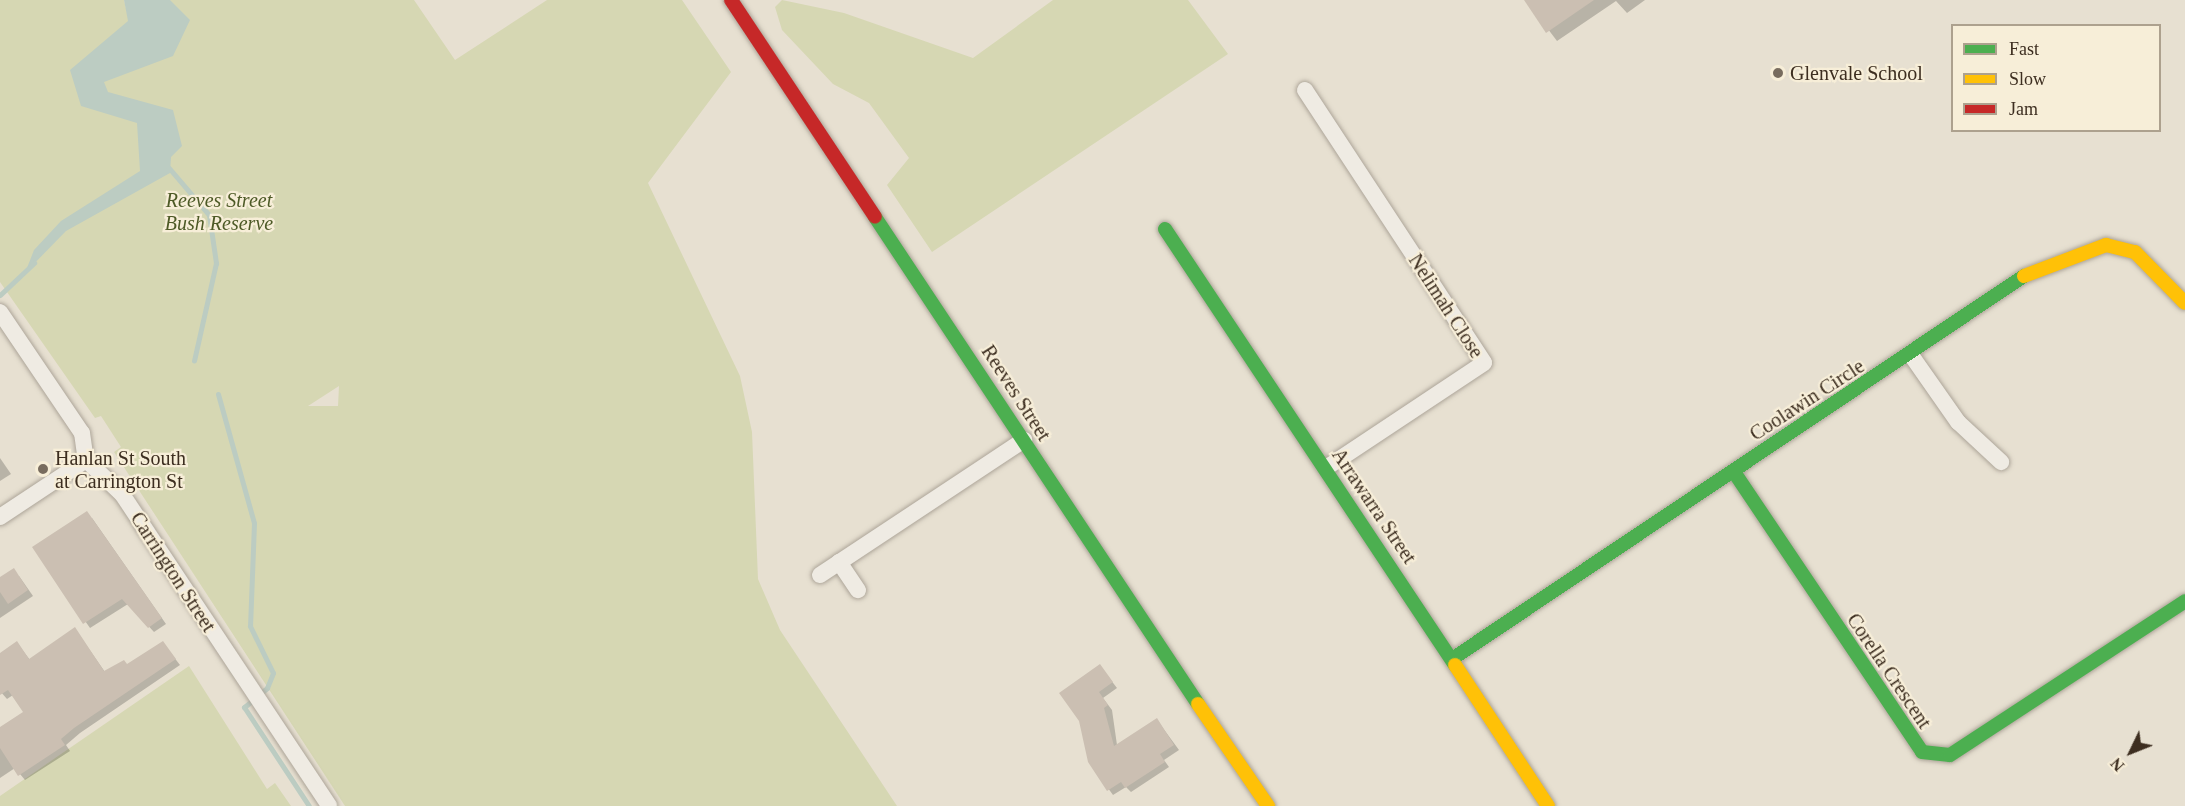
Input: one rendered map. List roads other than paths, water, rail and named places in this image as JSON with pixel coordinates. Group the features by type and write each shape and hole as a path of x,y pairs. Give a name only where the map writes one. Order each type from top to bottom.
{"street":[{"name":"Reeves Street","path":"731,0 1024,440 1092,553 1118,578 1130,606 1268,806"},
{"name":"Nelimah Close","path":"1305,90 1484,363 1326,468"},
{"name":"Arrawarra Street","path":"1166,229 1548,806"},
{"name":"Coolawin Circle","path":"1452,659 1911,355 2034,270 2106,245 2135,252 2185,303"},
{"path":"0,312 82,433 86,459 0,517"},
{"path":"1911,355 1958,422 2001,462"},
{"path":"820,575 1024,440"},
{"name":"Carrington Street","path":"86,459 122,494 329,806"},
{"name":"Corella Crescent","path":"1734,472 1922,752 1950,756 2185,601"},
{"path":"839,562 858,590"}],"waterway":[{"path":"169,168 209,215 216,263 194,361"},
{"path":"0,295 34,263"},
{"path":"218,394 254,523 250,626 273,673 267,688 244,707 309,806"}],"place":[{"name":"Glenvale School","path":"1778,73"},
{"name":"Hanlan St South at Carrington St","path":"43,469"}],"park label":[{"name":"Reeves Street Bush Reserve","path":"219,212"}]}
